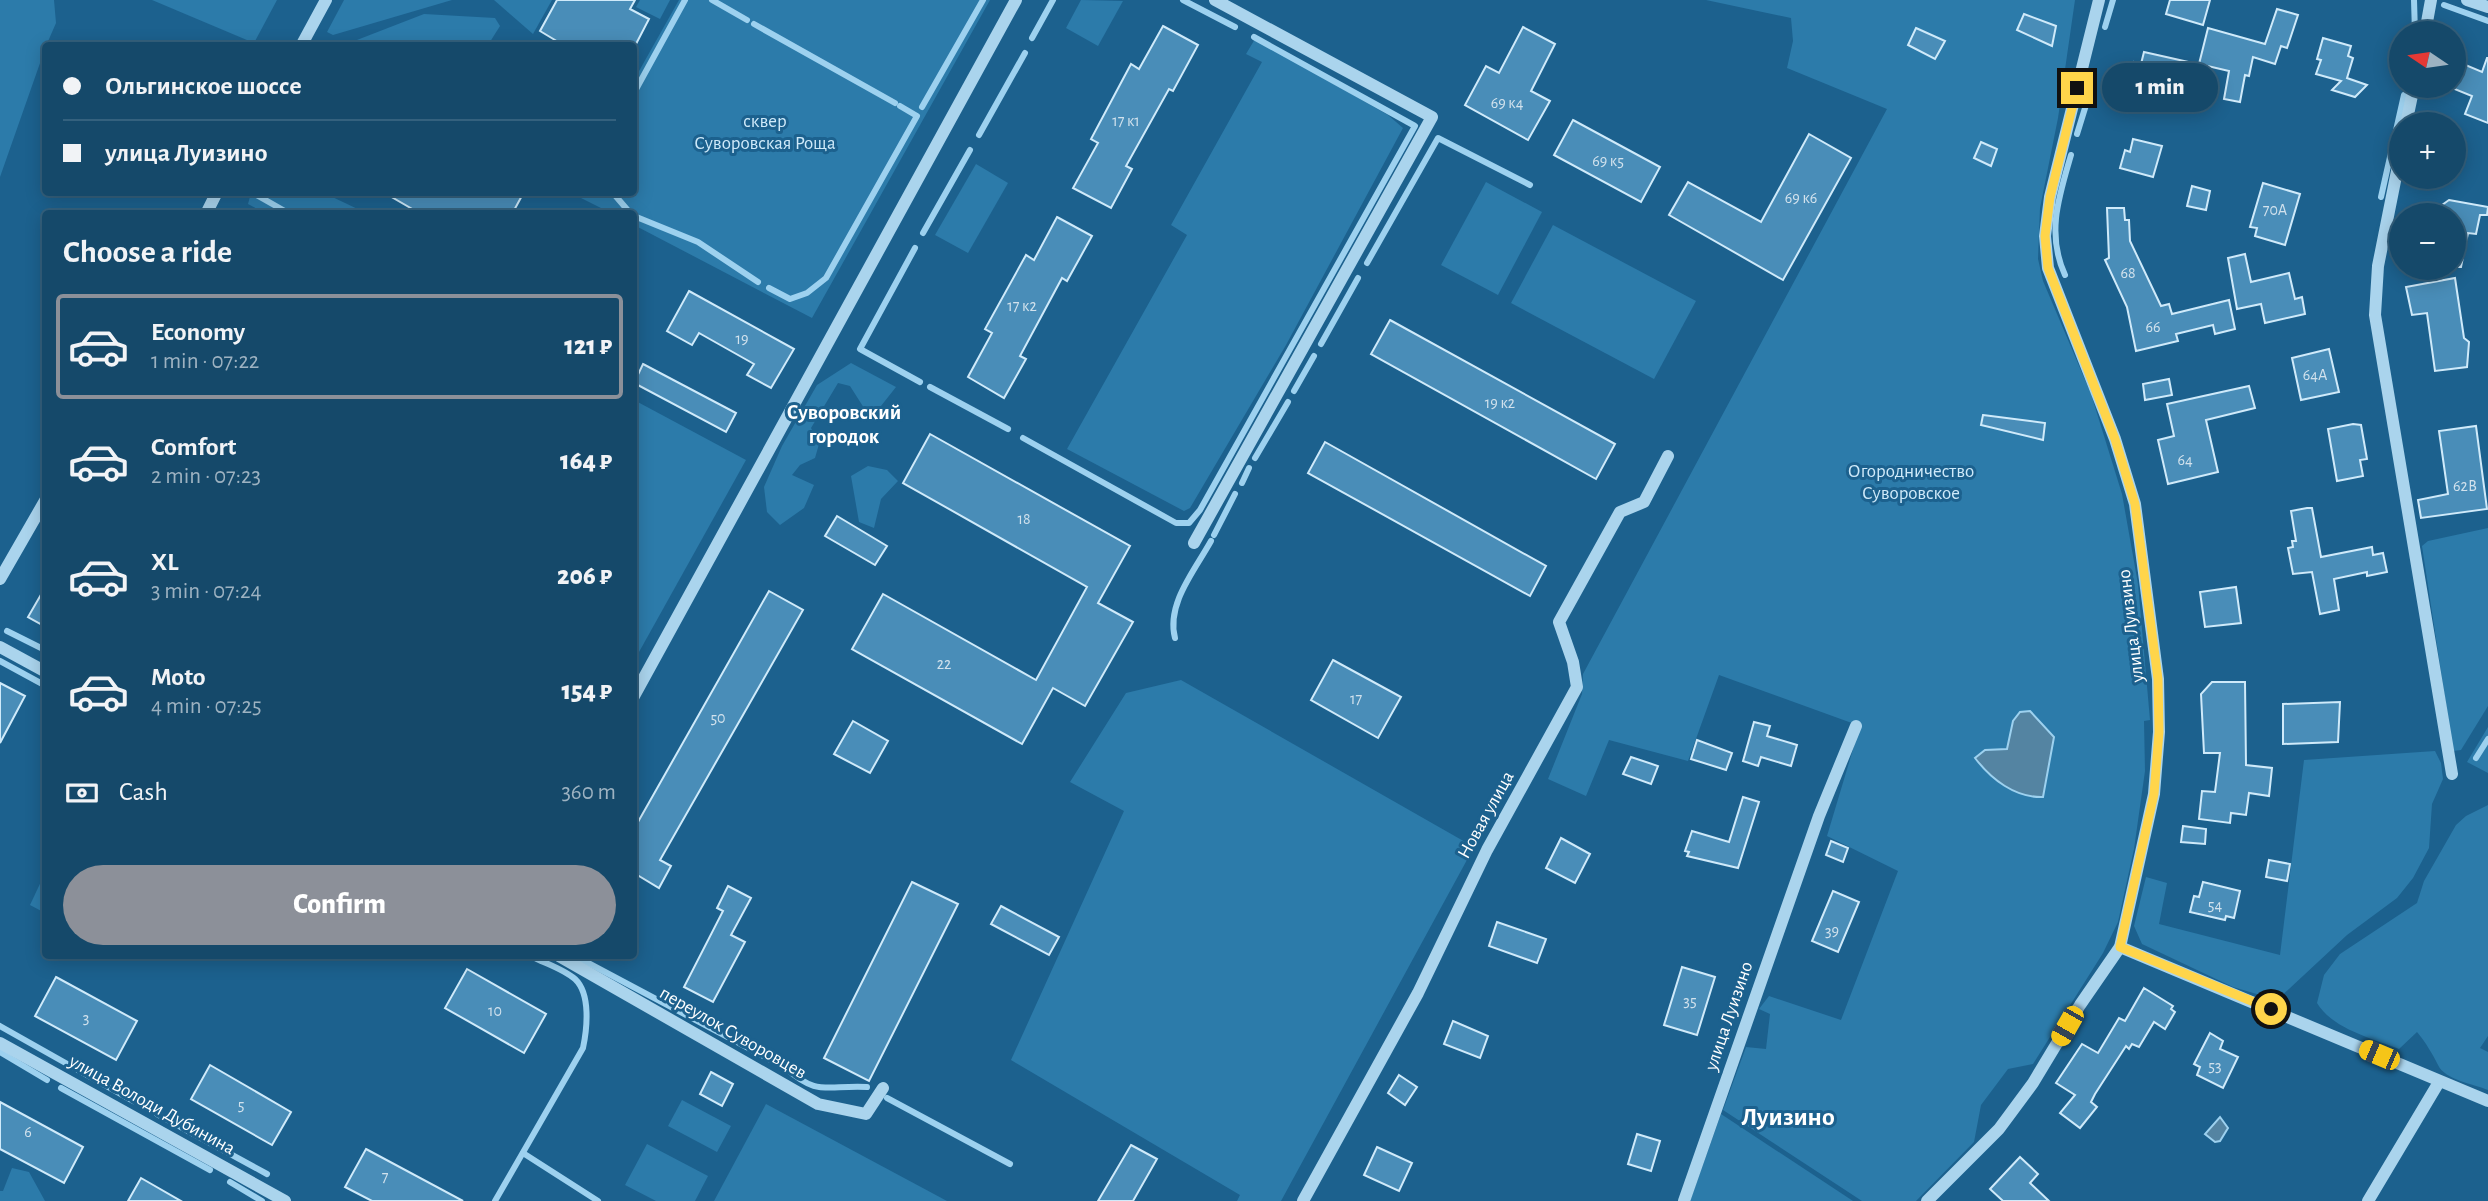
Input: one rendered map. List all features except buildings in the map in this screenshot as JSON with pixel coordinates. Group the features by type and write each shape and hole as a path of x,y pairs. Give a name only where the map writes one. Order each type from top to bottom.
{"street":[{"path":"303,42 326,0"},
{"path":"637,691 1016,0"},
{"path":"1194,543 1432,117 1215,0"},
{"name":"улица Луизино","path":"1927,1201 1999,1129 2033,1083 2080,1005 2120,947 2154,794 2159,732 2158,679 2135,504 2115,439 2048,268 2045,236 2050,197 2099,0"},
{"path":"2427,21 2431,0"},
{"path":"2467,0 2488,8"},
{"path":"2393,189 2378,266 2375,315 2452,774"},
{"name":"Новая улица","path":"1303,1201 1418,993 1487,850 1577,687 1573,662 1559,622 1620,512 1643,502 1668,456"},
{"path":"0,579 42,506"},
{"path":"0,647 42,670"},
{"name":"улица Луизино","path":"1684,1201 1819,816 1856,726"},
{"path":"2120,947 2488,1101"},
{"name":"переулок Суворовцев","path":"564,959 818,1104 866,1114 883,1088"},
{"name":"улица Володи Дубинина","path":"0,1043 285,1201"},
{"path":"2368,1201 2438,1082"}],"green space":[{"path":"0,0 54,0 56,23 48,42 42,42 42,57 0,177"},
{"path":"152,0 277,0 255,42"},
{"path":"344,0 452,0 333,35 327,32"},
{"path":"494,0 552,0 533,34"},
{"path":"640,0 670,0 660,19 636,7"},
{"name":"сквер Суворовская Роща","path":"679,0 990,0 812,318 637,227 637,210 605,210 577,196 637,196 637,75"},
{"path":"1081,0 1123,1 1098,46 1066,28"},
{"name":"Огородничество Суворовское","path":"1706,0 2075,0 2058,118 2040,208 2038,259 2043,281 2091,394 2122,494 2138,584 2150,720 2144,721 2145,771 2134,849 2118,922 2103,953 2033,1064 2008,1069 1981,1105 1974,1142 1916,1201 1862,1201 1723,1110 1746,1047 1766,1049 1770,1014 1759,1009 1769,996 1841,1020 1898,871 1827,836 1860,726 1719,675 1688,761 1609,740 1586,796 1548,779 1582,694 1583,674 1887,109 1787,68 1793,41 1791,18"},
{"path":"424,14 495,18 500,26 490,42 352,42"},
{"path":"1255,39 1388,115 1403,128 1286,345 1190,508 1184,511 1067,449 1187,235 1171,225 1262,62 1246,54"},
{"path":"976,164 1008,183 968,253 935,235"},
{"path":"1486,182 1542,212 1498,295 1441,265"},
{"path":"250,196 330,196 360,210 259,210 248,204"},
{"path":"1553,225 1696,301 1654,379 1511,303"},
{"path":"851,363 896,387 877,411 864,408 850,386 838,383 811,428 819,444 815,458 800,465 792,475 814,485 804,508 780,525 767,512 764,487 782,446 817,385"},
{"path":"637,402 746,460 637,656"},
{"path":"868,466 887,470 898,481 881,499 874,528 859,522 851,476"},
{"path":"2488,528 2488,706 2461,750 2453,751 2422,546 2428,541"},
{"path":"1181,680 1474,847 1281,1201 1237,1201 1240,1195 1011,1060 1124,811 1070,782 1126,693"},
{"path":"2488,727 2488,773 2467,762"},
{"path":"2435,751 2441,763 2443,779 2432,804 2429,848 2413,878 2397,898 2347,935 2277,1000 2233,987 2142,944 2134,926 2146,877 2167,883 2159,924 2280,955 2304,760"},
{"path":"2488,805 2488,1036 2480,1048 2488,1052 2488,1090 2453,1078 2442,1070 2417,1032 2399,1049 2343,1026 2333,1020 2317,1003 2324,975 2340,954 2417,903 2424,881 2456,825 2466,816"},
{"path":"42,879 42,911 30,905"},
{"path":"682,1100 731,1126 717,1152 668,1126"},
{"path":"766,1104 947,1201 714,1201"},
{"path":"1721,1114 1853,1201 1690,1201"},
{"path":"647,1144 708,1176 695,1201 656,1201 625,1185"},
{"path":"12,1168 29,1172 45,1201 0,1201 0,1191 3,1191"}],"shaded area":[{"path":"2030,711 2054,737 2043,797 2013,791 1988,773 1975,758 1985,750 2007,749 2013,721 2020,712"},
{"path":"2220,1117 2228,1128 2220,1141 2215,1142 2205,1134"}],"waterway":[{"path":"637,88 685,0"},
{"path":"712,0 747,20"},
{"path":"922,107 983,0"},
{"path":"1032,38 1053,0"},
{"path":"1183,0 1235,27"},
{"path":"2105,27 2113,0"},
{"path":"2414,0 2415,21"},
{"path":"2444,5 2488,21"},
{"path":"754,24 895,103"},
{"path":"1023,438 1176,523 1189,523 1200,510 1415,126 1254,37"},
{"path":"979,135 1025,53"},
{"path":"2077,134 2090,92"},
{"path":"2381,197 2403,98"},
{"path":"769,288 790,299 807,293 826,278 917,116 900,106"},
{"path":"1367,263 1438,138 1530,185"},
{"path":"923,233 970,150"},
{"path":"2065,275 2059,260 2055,230 2059,200 2071,155"},
{"path":"258,196 283,210"},
{"path":"616,196 628,210"},
{"path":"637,217 698,242 758,282"},
{"path":"915,248 860,349 920,382"},
{"path":"1321,344 1358,278"},
{"path":"1294,391 1314,356"},
{"path":"930,387 1008,429"},
{"path":"1255,458 1288,402"},
{"path":"1242,483 1249,468"},
{"path":"1214,535 1235,494"},
{"path":"1175,638 1173,625 1178,600 1211,541"},
{"path":"7,631 41,648"},
{"path":"0,661 42,684"},
{"path":"2476,758 2488,739"},
{"path":"495,1201 583,1048 586,1002 580,985 565,972 537,959"},
{"path":"581,959 784,1067 814,1086 867,1087"},
{"path":"0,1026 133,1101"},
{"path":"0,1052 47,1080"},
{"path":"61,1088 210,1170"},
{"path":"887,1098 1010,1164"},
{"path":"157,1114 267,1174"},
{"path":"523,1153 598,1201"},
{"path":"230,1182 262,1201"}],"district":[{"name":"Суворовский городок","path":"844,424"},
{"name":"Луизино","path":"1788,1117"}],"route":[{"path":"2077,88 2050,197 2045,236 2048,268 2115,439 2135,504 2158,679 2159,732 2154,794 2132,905 2120,947 2271,1009"}]}
